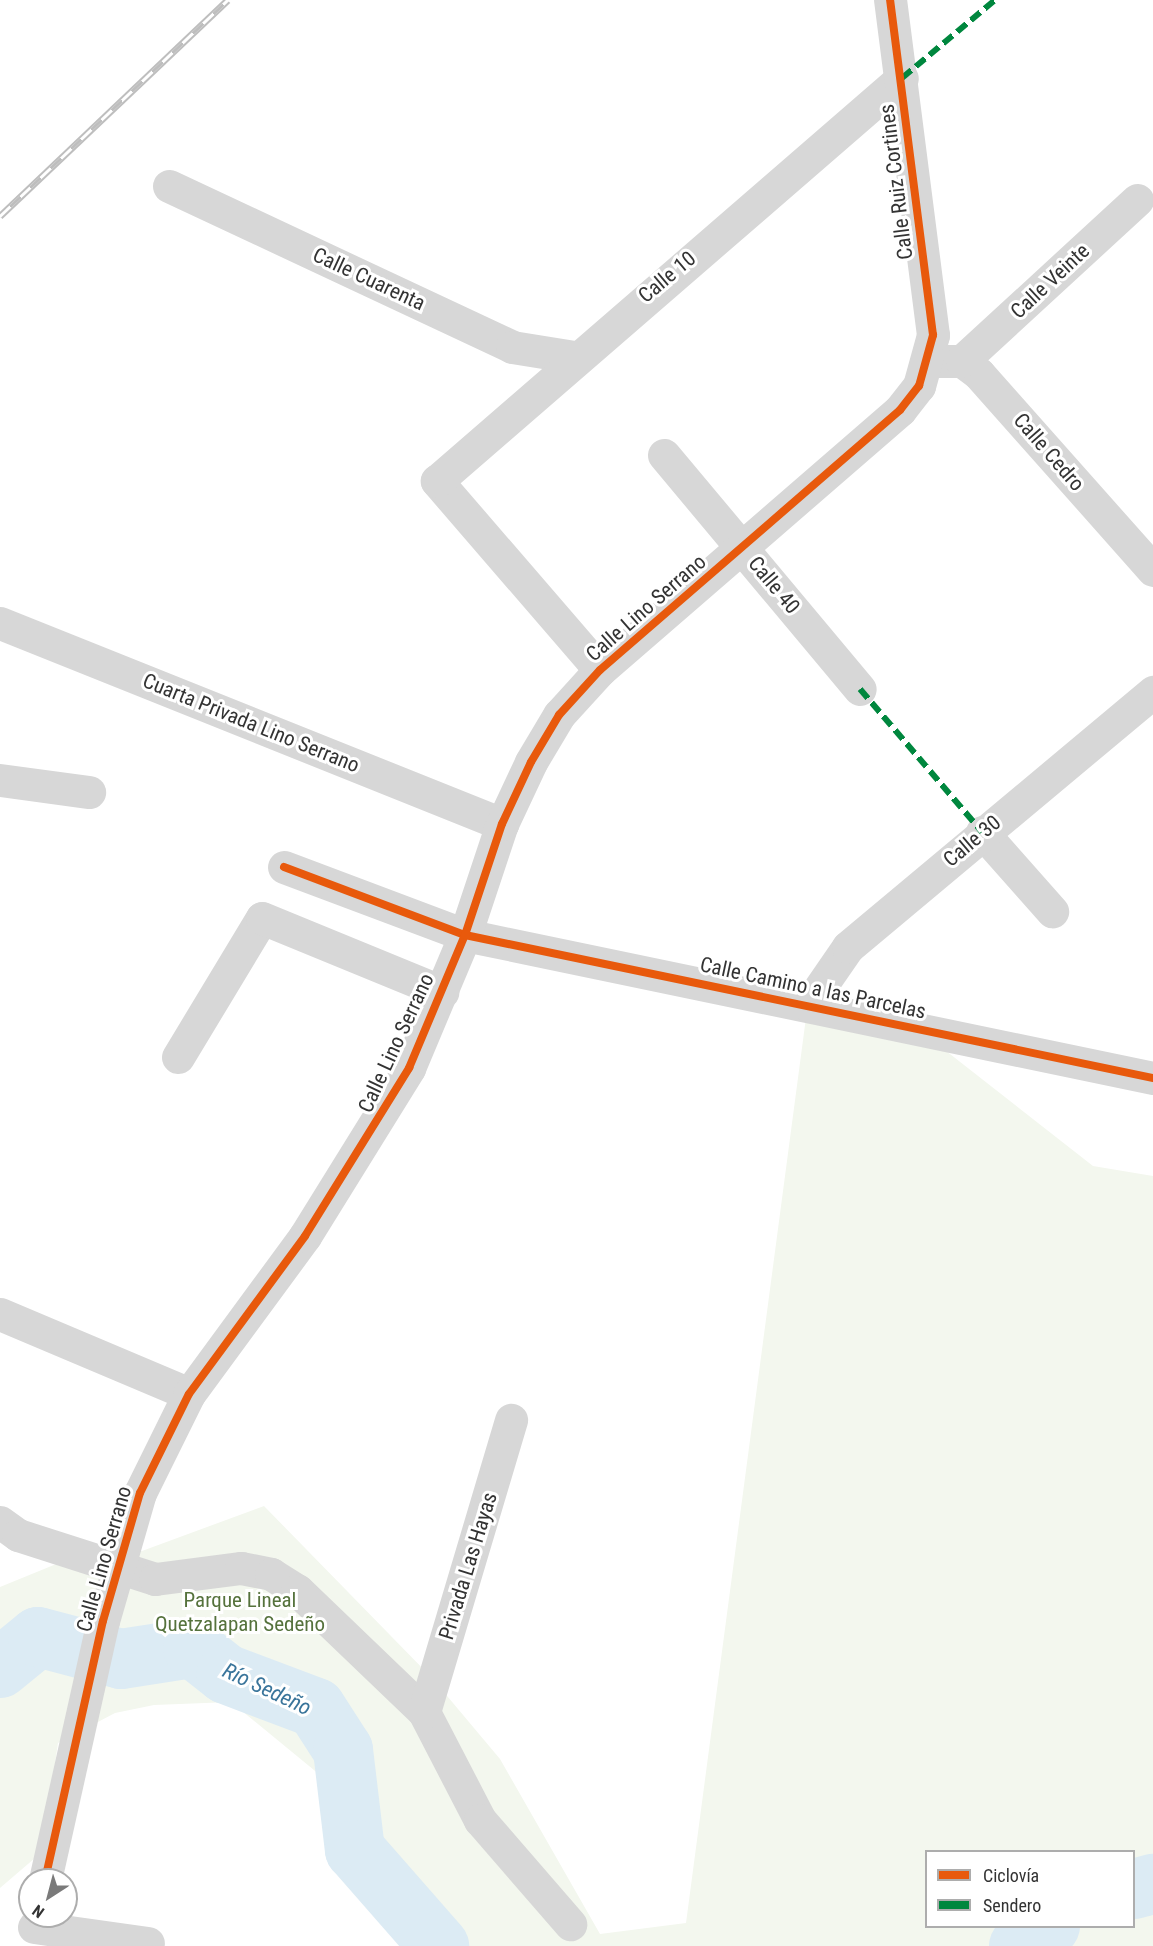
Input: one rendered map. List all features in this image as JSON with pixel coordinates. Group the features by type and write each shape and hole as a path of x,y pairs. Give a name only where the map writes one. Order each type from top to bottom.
{"street":[{"name":"Calle Ruiz Cortines","path":"890,0 902,78 933,335 930,361"},
{"name":"Calle 10","path":"600,670 436,481 574,357 902,78"},
{"name":"Calle Cuarenta","path":"169,186 512,346 574,357"},
{"name":"Calle Veinte","path":"962,361 1137,200"},
{"path":"930,361 962,361"},
{"name":"Calle Lino Serrano","path":"48,1868 103,1621 140,1493 189,1394 368,1142 409,1068 465,934 502,824 559,715 600,670 900,410 930,361"},
{"name":"Calle Cedro","path":"962,361 1153,570"},
{"name":"Calle 40","path":"664,455 860,689"},
{"name":"Cuarta Privada Lino Serrano","path":"0,623 502,824"},
{"name":"Calle 30","path":"808,1005 848,947 982,832 1153,692"},
{"path":"0,780 89,792"},
{"path":"982,832 1052,911"},
{"name":"Calle Camino a las Parcelas","path":"284,867 465,934 1153,1078"},
{"path":"178,1057 261,918 442,992"},
{"path":"0,1314 189,1394"},
{"name":"Privada Las Hayas","path":"424,1712 511,1420"},
{"path":"0,1522 18,1535 120,1568 174,1580 241,1568 270,1574 297,1590 424,1712 480,1820 570,1924"},
{"path":"34,1930 148,1943"}],"green space":[{"name":"Parque Lineal Quetzalapan Sedeño","path":"807,1010 927,1036 1093,1166 1153,1176 1153,1946 432,1946 320,1775 231,1702 154,1705 115,1713 58,1743 42,1852 23,1868 18,1868 18,1873 0,1888 0,1587 93,1549 142,1551 264,1506 432,1678 500,1759 600,1934 686,1923"}],"waterway":[{"name":"Río Sedeño","path":"0,1668 38,1637 121,1659 193,1648 226,1674 316,1708 343,1750 355,1850 439,1946"},
{"name":"Río Sedeño","path":"1135,1889 1153,1884"},
{"name":"Río Sedeño","path":"1019,1946 1047,1928"}],"railway":[{"path":"0,216 228,0"}],"marked path":[{"path":"902,78 995,0"},
{"path":"860,689 982,832"}],"cycle path":[{"path":"48,1868 103,1621 140,1493 189,1394 305,1236 409,1068 465,935 502,824 531,762 559,715 600,670 900,410 919,386 933,335 890,0"},
{"path":"284,867 465,935 1153,1078"}]}
